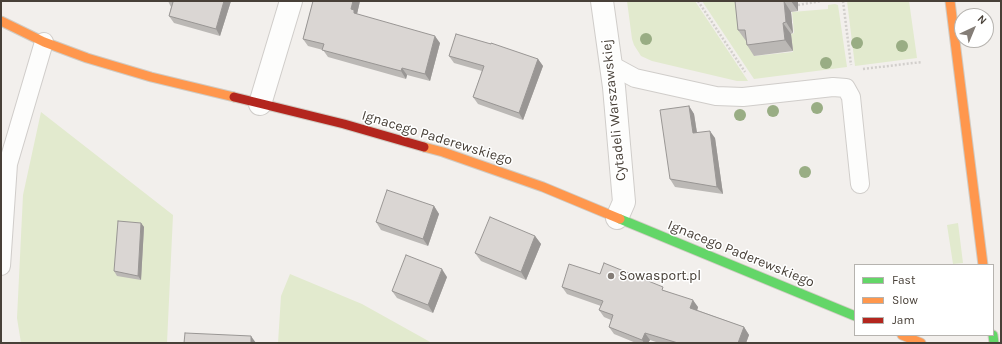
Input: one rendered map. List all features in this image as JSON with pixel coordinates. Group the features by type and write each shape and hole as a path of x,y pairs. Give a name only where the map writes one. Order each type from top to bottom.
{"street":[{"path":"260,104 291,1"},
{"name":"Cytadeli Warszawskiej","path":"602,1 614,87 624,202 618,218"},
{"path":"950,1 983,264"},
{"name":"Ignacego Paderewskiego","path":"1,21 44,42 87,58 144,75 344,124 443,152 543,187 854,316"},
{"path":"904,336 921,343"}],"lane":[{"path":"1,266 8,164 44,42"},
{"path":"611,65 635,78 716,96 743,97 833,87 846,88 851,97 860,184"}],"path":[{"path":"698,1 760,95"},
{"path":"798,5 821,1"},
{"path":"843,1 852,71 846,88"},
{"path":"852,71 922,62"}],"green space":[{"path":"627,1 695,1 748,81 737,81 652,61 641,56 632,39"},
{"path":"702,1 736,1 743,16 746,42 752,41 754,56 793,52 791,34 794,33 792,12 828,9 828,5 838,5 847,67 754,79"},
{"path":"847,1 909,1 917,58 855,66"},
{"path":"41,112 173,215 167,343 21,343 17,318 23,195"},
{"path":"958,223 963,263 953,264 947,225"},
{"path":"290,274 362,304 432,343 278,343 281,296"}],"building":[{"path":"170,1 224,1 216,29 169,16 173,2"},
{"path":"313,1 353,1 351,9 354,10 354,13 435,36 425,74 402,68 401,71 322,50 324,44 303,39"},
{"path":"735,1 784,1 786,22 783,23 785,40 747,45 745,30 738,30"},
{"path":"456,34 491,43 538,59 519,113 473,97 484,66 449,56"},
{"path":"689,106 693,133 710,131 717,187 670,179 660,110"},
{"path":"387,190 434,206 423,239 376,222"},
{"path":"490,217 535,236 521,272 475,253"},
{"path":"118,221 141,223 138,276 114,271"},
{"path":"406,255 442,269 428,305 392,291"},
{"path":"604,263 663,287 662,290 693,300 690,308 744,327 738,343 678,343 645,333 642,340 609,327 613,315 599,310 603,301 562,287 569,264 600,274"},
{"path":"185,333 251,336 251,343 184,343"}],"traffic: fast":[{"path":"620,219 854,316"},
{"path":"993,336 994,343"}],"traffic: slow":[{"path":"950,1 983,264"},
{"path":"1,21 44,42 87,58 151,77 234,97"},
{"path":"424,147 443,152 543,187 620,219"},
{"path":"904,336 921,343"}],"traffic: jam":[{"path":"234,97 344,124 424,147"}],"place":[{"name":"Sowasport.pl","path":"611,276"}]}
